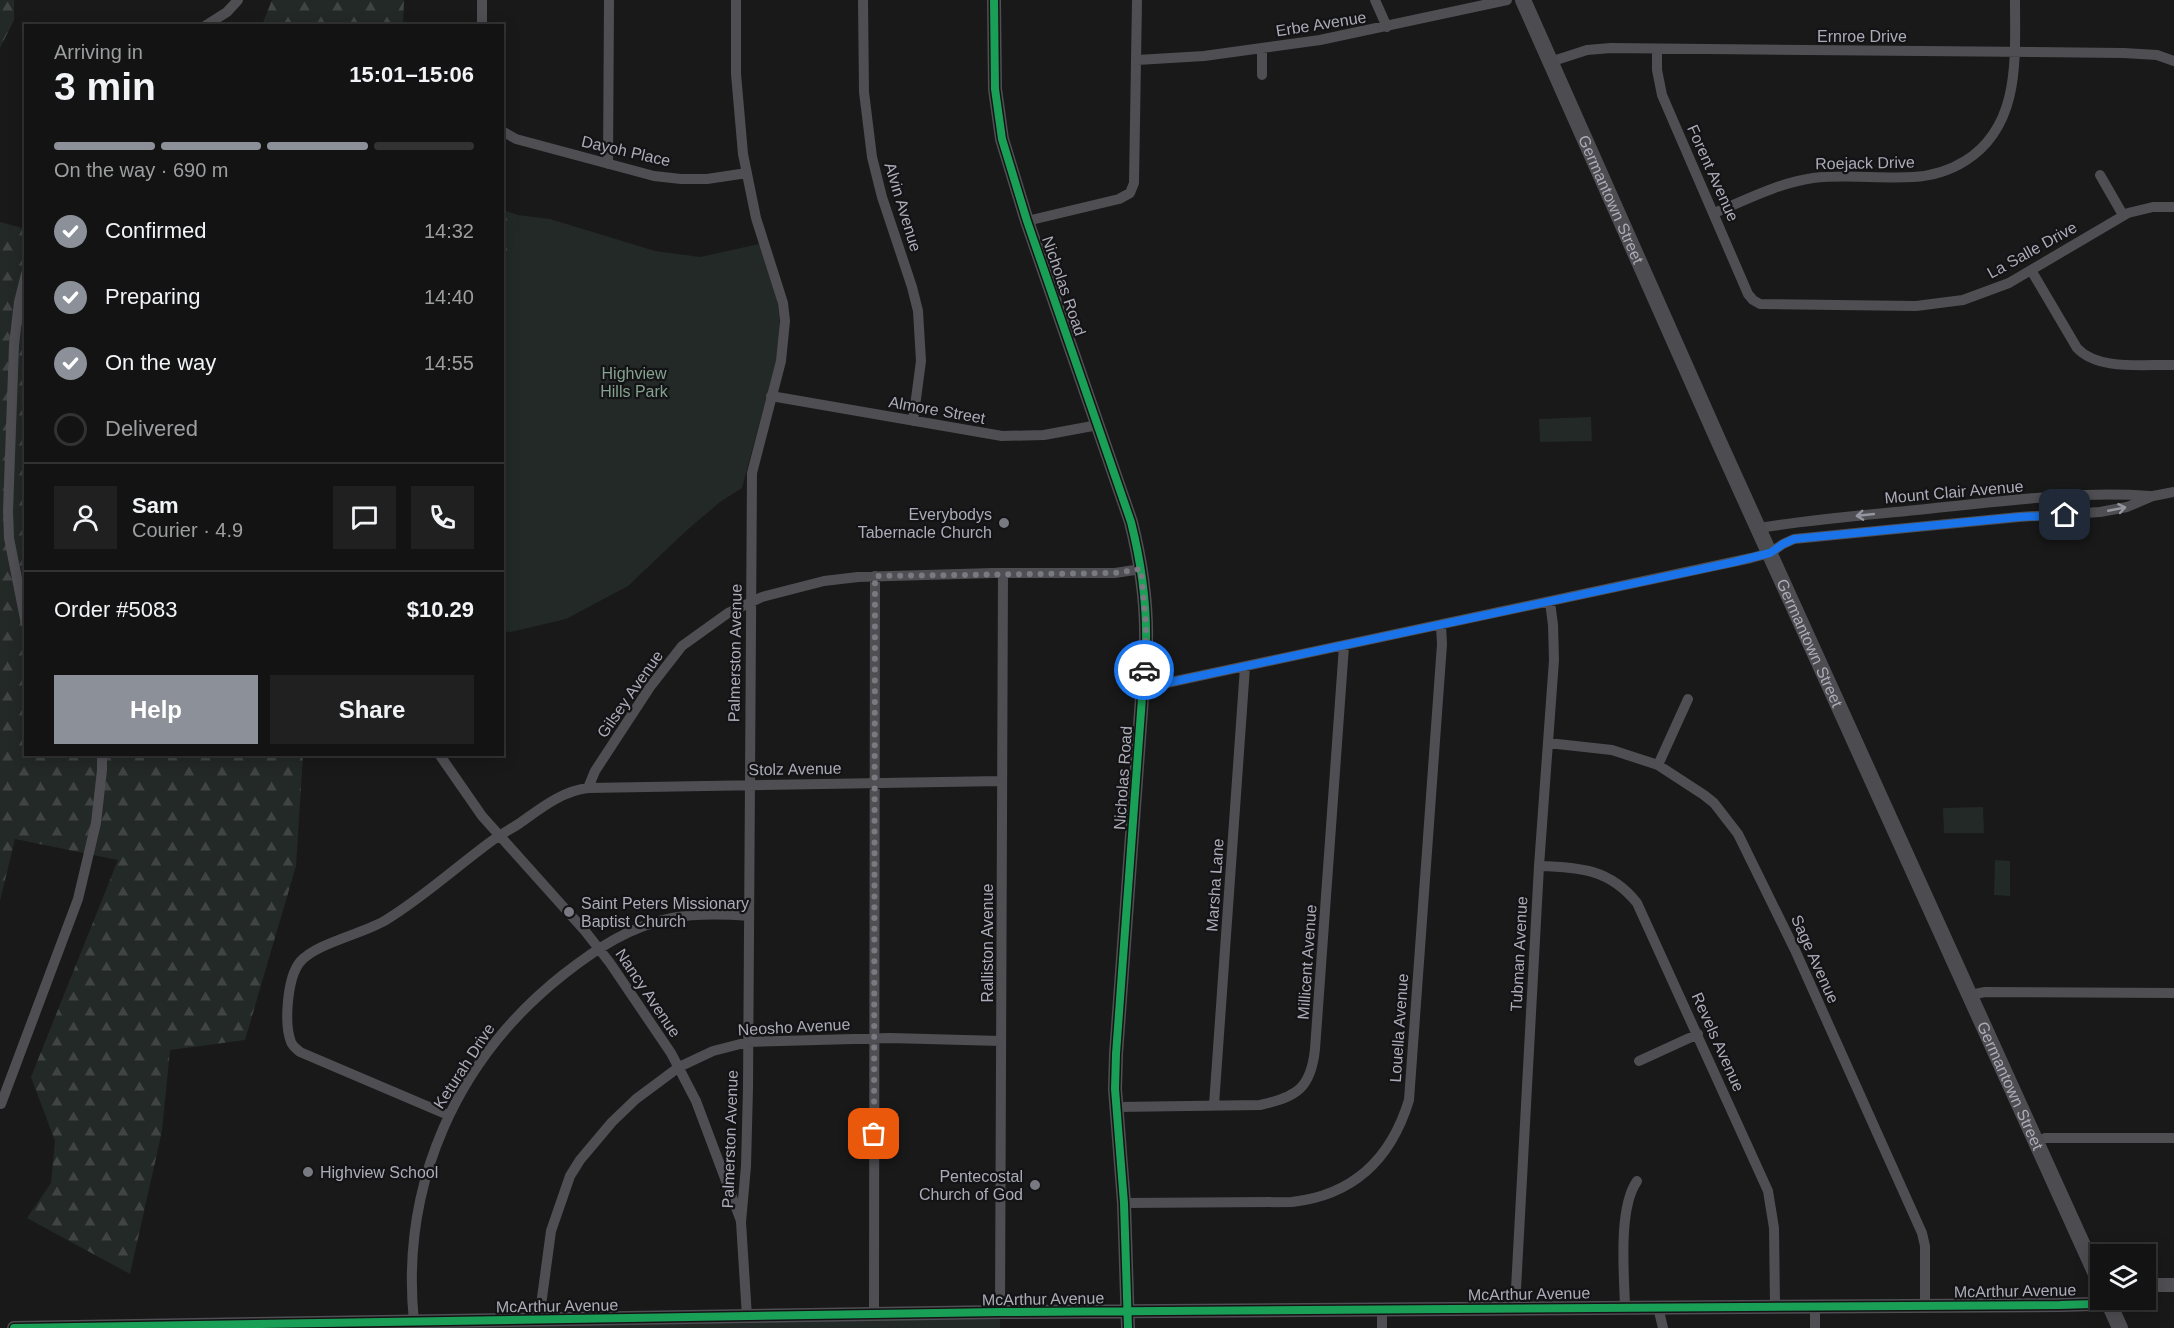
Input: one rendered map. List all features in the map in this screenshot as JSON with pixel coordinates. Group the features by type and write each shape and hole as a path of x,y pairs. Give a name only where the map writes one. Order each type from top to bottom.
{"main road":[{"name":"Germantown Street","path":"1523,0 2090,1261"},
{"path":"2112,1310 2120,1328"}],"street":[{"path":"209,24 238,0"},
{"path":"482,0 482,24"},
{"path":"608,164 609,0"},
{"name":"Palmerston Avenue","path":"736,0 738,105 747,173 756,218 778,285 784,312 783,351 752,473 748,1042 746,1166 741,1222 747,1317"},
{"name":"Alvin Avenue","path":"863,0 864,92 871,148 885,208 912,286 918,312 921,361 913,421"},
{"name":"Nicholas Road","path":"994,0 993,62 996,106 1007,157 1131,522 1141,569 1146,626 1143,688 1117,1044 1117,1107 1125,1203 1128,1328"},
{"path":"1027,220 1119,199 1130,193 1134,183 1137,0"},
{"path":"1376,0 1387,27"},
{"name":"Erbe Avenue","path":"1137,60 1262,49 1387,27 1508,0"},
{"name":"Roejack Drive","path":"1714,213 1798,181 1822,177 1922,177 1940,173 1958,165 1984,146 2000,124 2012,88 2015,0"},
{"name":"Ernroe Drive","path":"1550,62 1596,48 2124,53 2157,55 2174,61"},
{"path":"1262,49 1262,75"},
{"name":"Forent Avenue","path":"1657,49 1657,70 1662,95 1748,294 1757,303"},
{"name":"Dayoh Place","path":"504,132 516,139 654,176 681,179 714,178 747,173"},
{"path":"2100,175 2123,215"},
{"name":"La Salle Drive","path":"1757,303 1766,305 1916,306 1963,300 2008,283 2123,215 2139,209 2174,207"},
{"path":"2031,270 2077,348 2089,359 2105,363 2174,365"},
{"path":"24,282 19,302 15,345 8,511 11,544 24,613"},
{"name":"Almore Street","path":"771,396 1014,437 1061,433 1098,425"},
{"name":"Mount Clair Avenue","path":"1759,528 1813,520 2002,501 2092,495 2153,496 2174,492"},
{"name":"Mount Clair Avenue","path":"1770,553 1794,539 2019,517 2100,512 2127,507 2153,496"},
{"path":"0,551 11,544"},
{"path":"1143,688 1441,626 1770,553"},
{"name":"Gilsey Avenue","path":"588,788 633,712 676,652 708,626 762,597 806,584 841,578 1003,573 1115,573 1141,569"},
{"name":"Ralliston Avenue","path":"1000,1312 1003,573"},
{"path":"874,1316 875,576"},
{"name":"Tubman Avenue","path":"1515,1307 1539,866 1554,660 1550,602"},
{"name":"Louella Avenue","path":"1125,1203 1292,1202 1310,1199 1335,1191 1359,1178 1380,1158 1394,1138 1409,1100 1438,716 1441,626"},
{"name":"Millicent Avenue","path":"1117,1107 1260,1105 1287,1098 1302,1088 1309,1077 1314,1065 1344,646"},
{"name":"Marsha Lane","path":"1214,1104 1245,667"},
{"path":"1658,765 1688,699"},
{"name":"Sage Avenue","path":"1548,743 1612,750 1658,765 1714,803 1738,834 1757,868 1922,1233 1926,1255 1925,1305"},
{"path":"1,1104 78,899 96,823 102,756"},
{"name":"Nancy Avenue","path":"440,756 459,785 500,835 599,948 679,1067 696,1101 741,1222"},
{"name":"Stolz Avenue","path":"588,788 1002,781"},
{"path":"448,1115 300,1052 292,1043 289,1028 288,1000 290,984 296,969 303,959 325,946 375,927 397,914 500,835 565,794 588,788"},
{"name":"Revels Avenue","path":"1539,866 1576,867 1598,873 1620,886 1632,897 1648,924 1768,1191 1774,1228 1775,1305"},
{"name":"Keturah Drive","path":"414,1322 412,1269 415,1226 427,1174 448,1115 482,1058 505,1028 539,994 599,948 630,932 670,918 706,914 749,916"},
{"path":"1970,995 1997,992 2174,993"},
{"path":"1640,1061 1698,1035"},
{"name":"Neosho Avenue","path":"539,1320 551,1232 570,1176 580,1160 612,1122 636,1099 679,1067 728,1046 748,1042 915,1038 1001,1041"},
{"path":"2036,1142 2045,1138 2174,1138"},
{"path":"1625,1306 1625,1225 1629,1196 1637,1181"},
{"path":"2156,1285 2174,1285"},
{"name":"McArthur Avenue","path":"14,1328 874,1316 1000,1312 2090,1304"},
{"path":"1815,1306 1815,1328"},
{"path":"1658,1307 1664,1328"},
{"path":"1382,1309 1382,1328"}],"green space":[{"path":"0,0 14,0 14,20 0,48"},
{"path":"272,0 404,0 403,24 262,24"},
{"path":"504,211 518,215 504,287"},
{"name":"Highview Hills Park","path":"518,215 550,219 655,251 700,257 759,244 774,289 779,326 777,358 742,488 720,502 686,531 628,586 566,619 511,632 504,631 504,282"},
{"path":"0,222 24,228 24,756 303,756 296,866 245,1040 170,1050 162,1131 130,1274 27,1218 51,1183 55,1141 31,1077 118,860 15,839 0,901"},
{"path":"1591,417 1592,441 1540,442 1539,419"},
{"path":"1983,807 1984,833 1944,833 1943,808"},
{"path":"1995,860 2010,861 2010,896 1994,895"},
{"path":"1000,1312 1000,1328 14,1328"}],"cycle path":[{"path":"994,0 995,89 1002,139 1027,221 1131,522 1144,597 1146,643 1115,1089 1124,1203 1128,1328"},
{"path":"14,1328 1000,1312 2090,1304"}],"way so far":[{"path":"874,1134 877,629 875,576 1115,573 1141,569 1146,626 1144,670"}],"place":[{"name":"Everybodys Tabernacle Church","path":"1004,523"},
{"name":"Saint Peters Missionary Baptist Church","path":"569,912"},
{"name":"Highview School","path":"308,1172"},
{"name":"Pentecostal Church of God","path":"1035,1185"}],"route":[{"path":"1144,670 1143,688 1734,562 1770,553 1794,539 2019,517 2065,515"}]}
